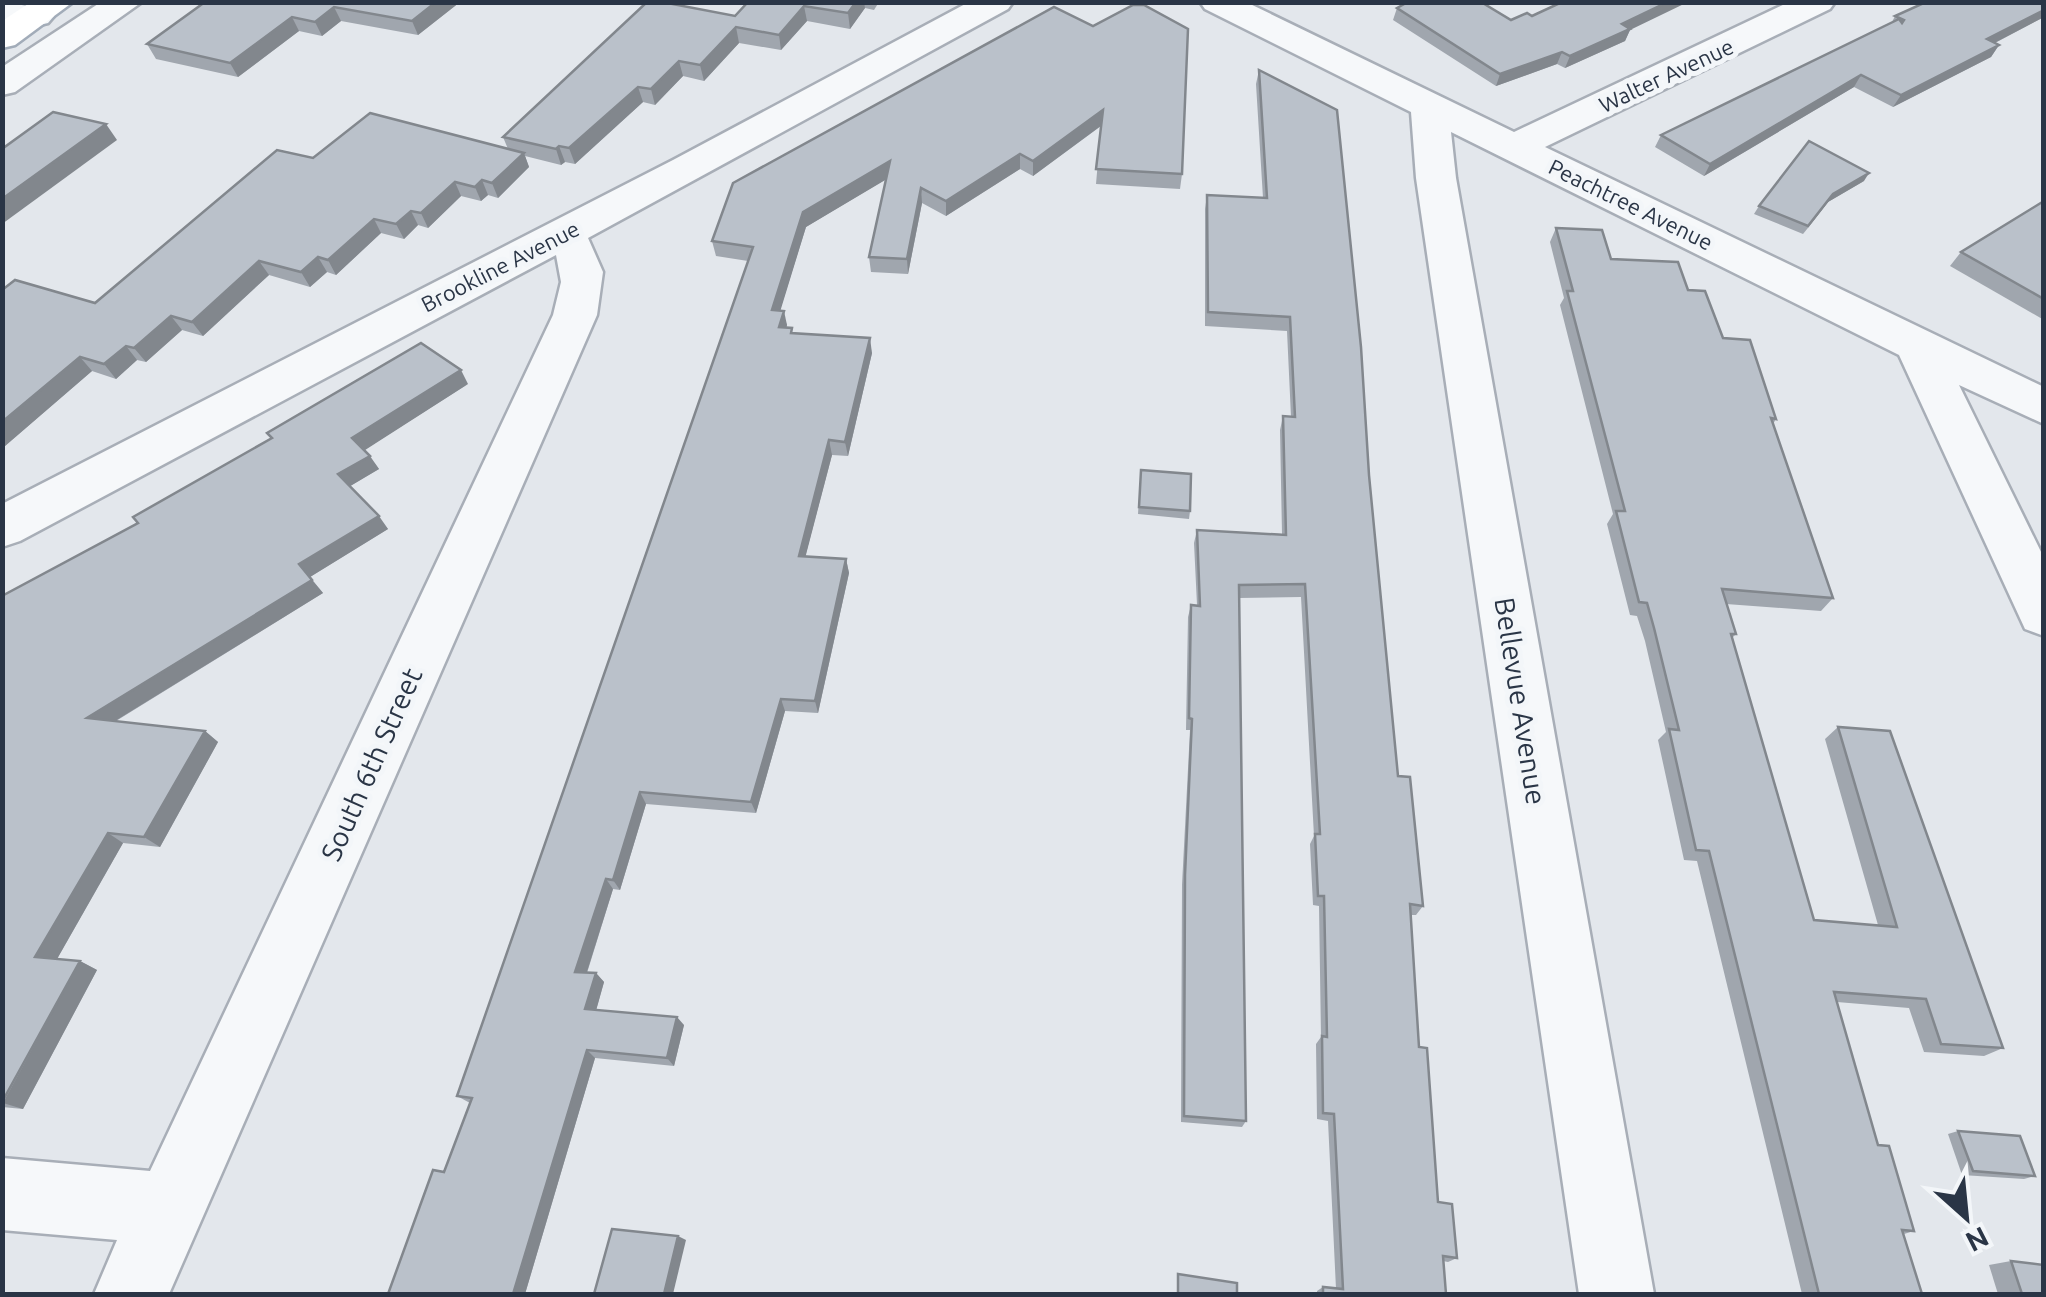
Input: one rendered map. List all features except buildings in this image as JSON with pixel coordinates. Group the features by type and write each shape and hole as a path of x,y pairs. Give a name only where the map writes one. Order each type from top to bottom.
{"main road":[{"path":"2,37 32,8"}],"street":[{"path":"2,84 124,2"},
{"name":"Brookline Avenue","path":"2,527 996,2"},
{"name":"Walter Avenue","path":"1514,147 1818,2"},
{"name":"Peachtree Avenue","path":"1236,6 1430,108 2044,407"},
{"name":"Bellevue Avenue","path":"1430,108 1436,178 1617,1294"},
{"name":"South 6th Street","path":"131,1294 575,316 582,297 583,259 564,233"},
{"path":"1917,345 2044,614"},
{"path":"2,1194 170,1208"}]}
